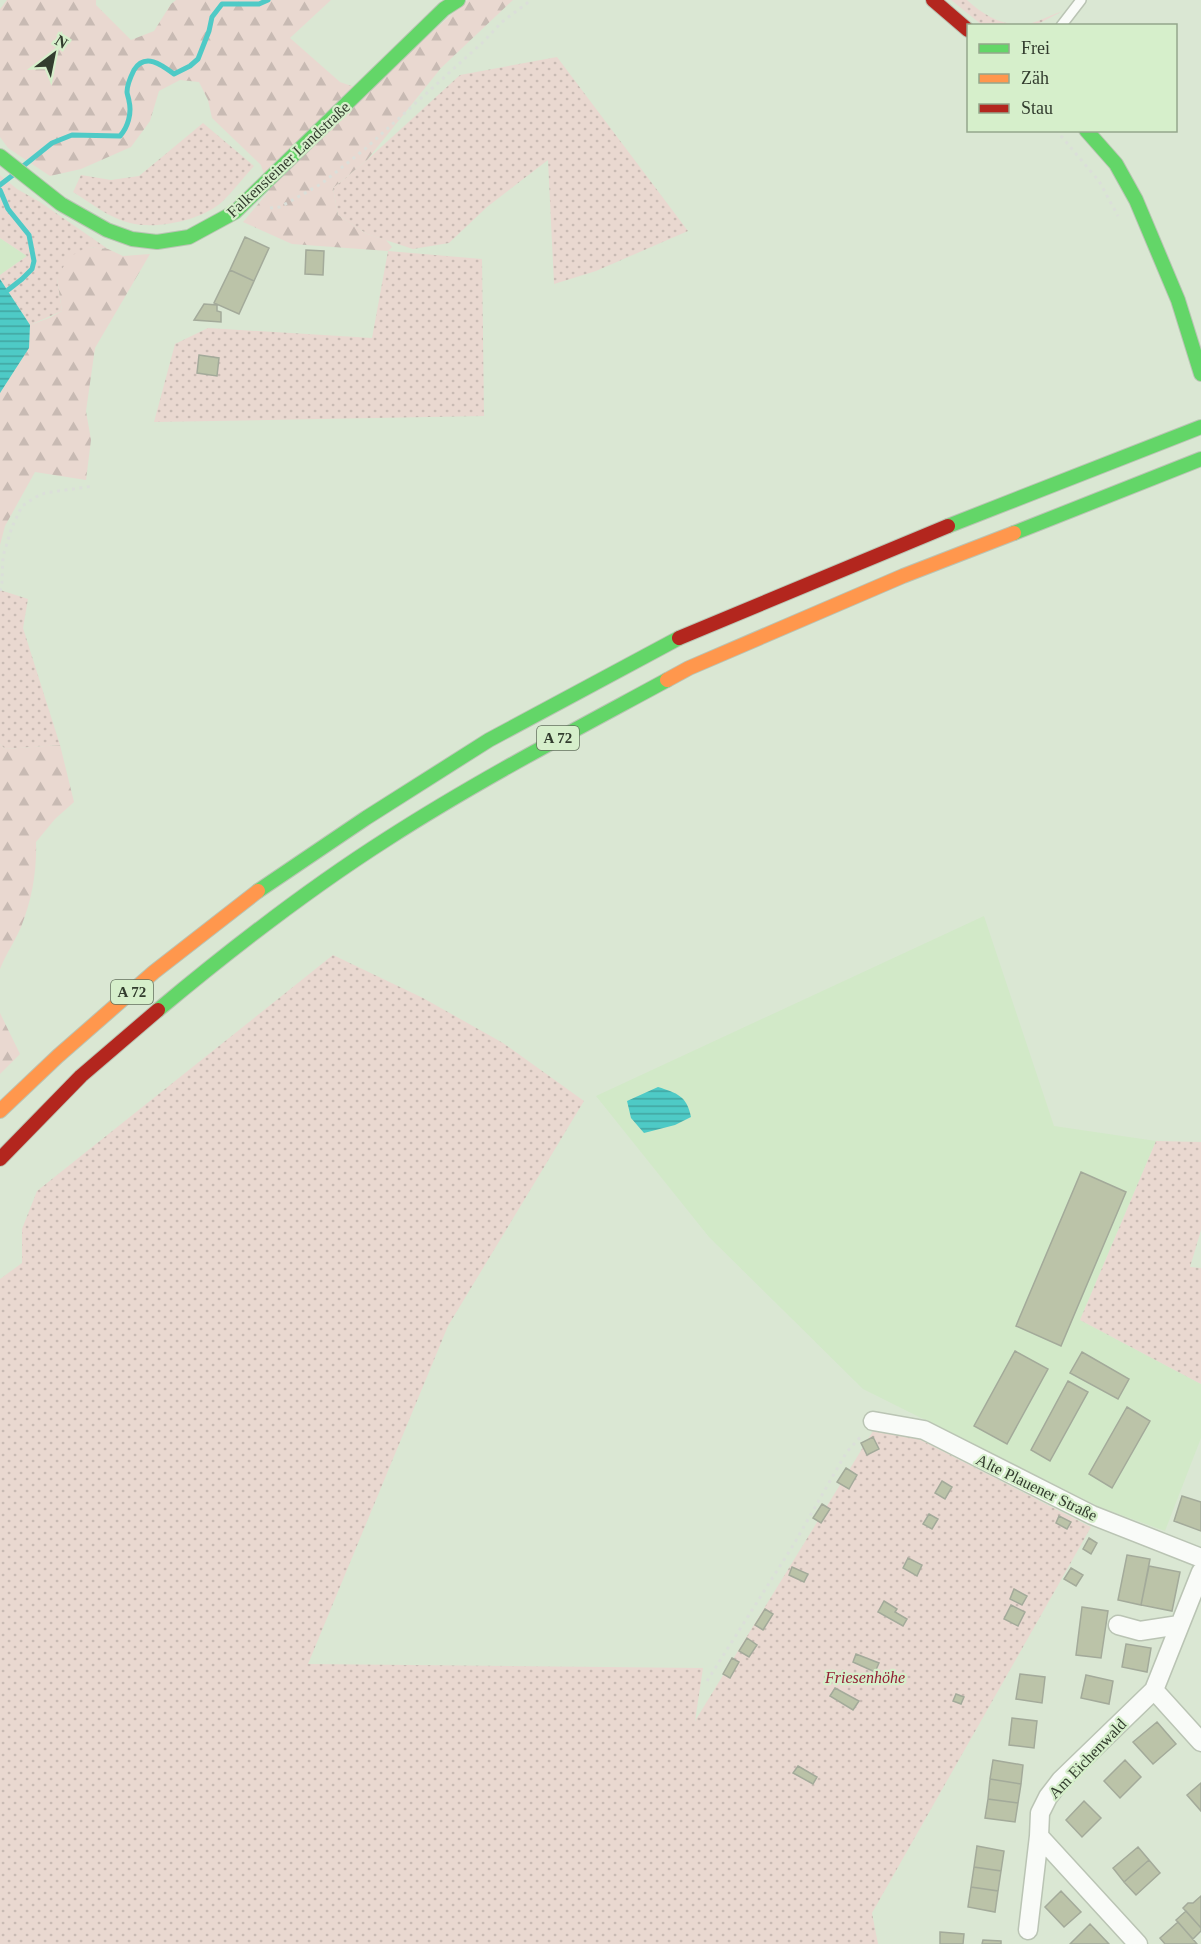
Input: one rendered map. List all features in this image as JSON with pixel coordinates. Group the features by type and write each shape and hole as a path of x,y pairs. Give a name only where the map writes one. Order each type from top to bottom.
{"main road":[{"name":"Falkensteiner Landstraße","path":"0,156 91,222 126,238 155,242 182,239 209,228 235,212 444,9 458,0"},
{"path":"933,0 967,28"},
{"path":"1088,132 1116,164 1136,200 1178,300 1201,373"},
{"name":"A 72","path":"0,1111 58,1056 154,972 272,881 489,740 675,640 890,549 1201,427"},
{"name":"A 72","path":"0,1159 81,1076 181,992 294,903 387,839 509,765 689,668 903,576 1201,459"}],"street":[{"name":"Alte Plauener Straße","path":"873,1421 924,1430 1092,1515 1201,1558"},
{"name":"Am Eichenwald","path":"1028,1930 1040,1813 1048,1797 1061,1780 1154,1690 1201,1572"},
{"path":"1118,1625 1140,1631 1179,1624"},
{"path":"1154,1690 1201,1742"},
{"path":"1039,1836 1138,1944"}],"lane":[{"path":"1062,24 1081,0"}],"path":[{"path":"268,209 280,207 321,184 365,149 482,43 502,22 531,0"},
{"path":"1058,132 1099,181 1119,217"},
{"path":"0,591 3,556 12,527 22,506 45,494 94,486"},
{"path":"707,1681 795,1544 846,1454 873,1421"}],"shaded area":[{"path":"0,238 27,256 0,275"},
{"path":"984,916 1054,1126 1156,1141 1080,1320 1201,1384 1201,1438 1165,1531 1102,1508 863,1389 709,1237 596,1096"}],"green space":[{"path":"7,0 96,0 96,5 131,40 154,31 176,0 331,0 290,38 340,82 366,91 468,0 513,0 441,68 367,160 333,188 338,215 367,234 386,240 392,247 388,251 292,244 243,222 269,191 261,165 212,118 208,100 199,82 180,80 159,91 150,121 131,147 81,169 50,176 8,148 0,137 0,9"},
{"path":"951,0 967,0 988,16 1014,24 981,24"},
{"path":"1063,11 1038,24 1023,24 1032,23"},
{"path":"557,57 688,231 596,271 554,284 548,160 487,207 449,243 413,249 367,234 338,215 333,188 460,75"},
{"path":"203,123 254,166 214,208 179,222 141,225 115,218 73,192 81,175 111,180 139,176"},
{"path":"0,175 17,189 40,202 108,249 88,247 57,278 62,311 30,325 0,279 0,275 27,256 0,238"},
{"path":"88,247 108,249 123,256 150,254 95,348 86,411 91,440 86,480 35,472 5,526 0,545 0,393 29,348 30,325 62,311 57,278 69,257"},
{"path":"388,251 482,259 484,416 154,422 175,344 208,328 372,338"},
{"path":"0,590 28,599 23,628 60,745 5,749 0,744"},
{"path":"0,744 5,749 60,745 74,802 55,819 36,842 35,874 31,896 21,927 0,969"},
{"name":"Friesenhöhe","path":"333,955 423,998 503,1043 584,1101 448,1326 308,1664 703,1668 695,1721 873,1431 911,1435 1091,1527 872,1913 878,1944 0,1944 0,1279 22,1263 22,1229 37,1191"},
{"path":"0,1013 20,1054 0,1074"},
{"path":"1156,1141 1201,1142 1201,1230 1190,1267 1201,1268 1201,1384 1080,1320"}],"water":[{"path":"0,279 30,325 29,348 0,393"},
{"path":"658,1087 680,1096 687,1104 691,1117 675,1125 644,1133 631,1118 627,1101"}],"building":[{"path":"245,237 269,248 254,281 230,270"},
{"path":"306,250 324,251 323,275 305,274"},
{"path":"230,270 254,281 239,314 214,303"},
{"path":"204,304 217,305 217,311 221,312 221,322 194,320"},
{"path":"199,355 219,358 217,376 197,373"},
{"path":"1081,1172 1126,1192 1061,1346 1016,1326"},
{"path":"1015,1351 1048,1369 1007,1444 974,1426"},
{"path":"1082,1352 1129,1379 1118,1399 1070,1373"},
{"path":"1068,1381 1088,1392 1050,1461 1031,1450"},
{"path":"1127,1407 1150,1421 1112,1488 1089,1474"},
{"path":"873,1437 879,1449 867,1455 861,1443"},
{"path":"846,1468 857,1475 849,1489 837,1482"},
{"path":"942,1481 952,1487 945,1499 935,1493"},
{"path":"1182,1496 1201,1502 1201,1531 1174,1521"},
{"path":"822,1504 830,1509 821,1523 813,1518"},
{"path":"929,1514 938,1519 932,1529 923,1524"},
{"path":"1059,1516 1071,1522 1067,1529 1056,1523"},
{"path":"1089,1538 1097,1543 1091,1554 1083,1549"},
{"path":"1127,1555 1150,1559 1141,1605 1118,1600"},
{"path":"908,1558 922,1565 917,1576 903,1568"},
{"path":"1149,1566 1180,1572 1172,1611 1141,1605"},
{"path":"792,1567 808,1574 804,1582 789,1575"},
{"path":"1071,1568 1083,1575 1076,1586 1064,1579"},
{"path":"1014,1589 1027,1596 1022,1605 1010,1599"},
{"path":"884,1601 897,1609 895,1612 907,1619 903,1626 878,1612"},
{"path":"1011,1605 1025,1612 1018,1626 1004,1619"},
{"path":"1082,1607 1108,1611 1101,1658 1076,1655"},
{"path":"765,1609 773,1614 763,1630 755,1625"},
{"path":"747,1638 757,1645 749,1657 739,1651"},
{"path":"1126,1644 1151,1648 1147,1672 1122,1667"},
{"path":"856,1654 879,1663 875,1672 853,1662"},
{"path":"732,1658 739,1662 730,1678 723,1674"},
{"path":"1020,1674 1045,1677 1042,1703 1016,1699"},
{"path":"1086,1675 1113,1681 1109,1704 1081,1698"},
{"path":"835,1688 859,1701 853,1710 830,1696"},
{"path":"956,1694 964,1697 961,1704 953,1701"},
{"path":"1012,1718 1037,1721 1034,1748 1009,1745"},
{"path":"1157,1722 1176,1744 1153,1764 1133,1742"},
{"path":"993,1760 1023,1765 1021,1784 990,1779"},
{"path":"1125,1760 1141,1777 1120,1798 1104,1781"},
{"path":"798,1766 817,1777 813,1784 793,1773"},
{"path":"990,1779 1021,1784 1018,1803 988,1799"},
{"path":"1201,1783 1201,1811 1187,1795"},
{"path":"988,1799 1018,1803 1015,1822 985,1818"},
{"path":"1084,1801 1101,1818 1082,1837 1066,1820"},
{"path":"977,1846 1004,1851 1001,1871 974,1867"},
{"path":"1138,1847 1149,1860 1124,1882 1113,1868"},
{"path":"1149,1860 1160,1873 1136,1895 1124,1882"},
{"path":"974,1867 1001,1871 998,1891 971,1887"},
{"path":"971,1887 998,1891 995,1912 968,1907"},
{"path":"1061,1891 1081,1912 1064,1927 1045,1907"},
{"path":"1201,1896 1201,1928 1183,1908"},
{"path":"1186,1911 1201,1928 1193,1939 1176,1920"},
{"path":"1178,1922 1197,1944 1165,1944 1160,1938"},
{"path":"1090,1924 1109,1944 1070,1944"},
{"path":"940,1932 964,1934 963,1944 940,1944"},
{"path":"983,1940 1001,1941 1001,1944 982,1944"}],"waterway":[{"path":"22,167 52,143 72,135 120,136 129,120 130,106 127,92 130,78 138,65 148,61 154,62 174,74 198,59 212,17 222,4 259,4 268,0"},
{"path":"0,185 13,175"},
{"path":"0,190 8,209 29,235 34,261 32,269 8,290"}],"traffic: fast":[{"path":"0,156 61,204 107,230 132,239 157,242 189,237 235,212 444,9 458,0"},
{"path":"1088,132 1116,164 1136,200 1178,300 1201,374"},
{"path":"948,526 1201,427"},
{"path":"1014,533 1201,459"},
{"path":"258,891 366,818 489,740 679,638"},
{"path":"158,1010 270,921 387,839 490,777 667,680"}],"traffic: slow":[{"path":"667,680 689,668 903,576 1014,533"},
{"path":"0,1111 58,1056 154,972 258,891"}],"traffic: jam":[{"path":"933,0 967,29"},
{"path":"679,638 948,526"},
{"path":"0,1159 81,1076 158,1010"}]}
